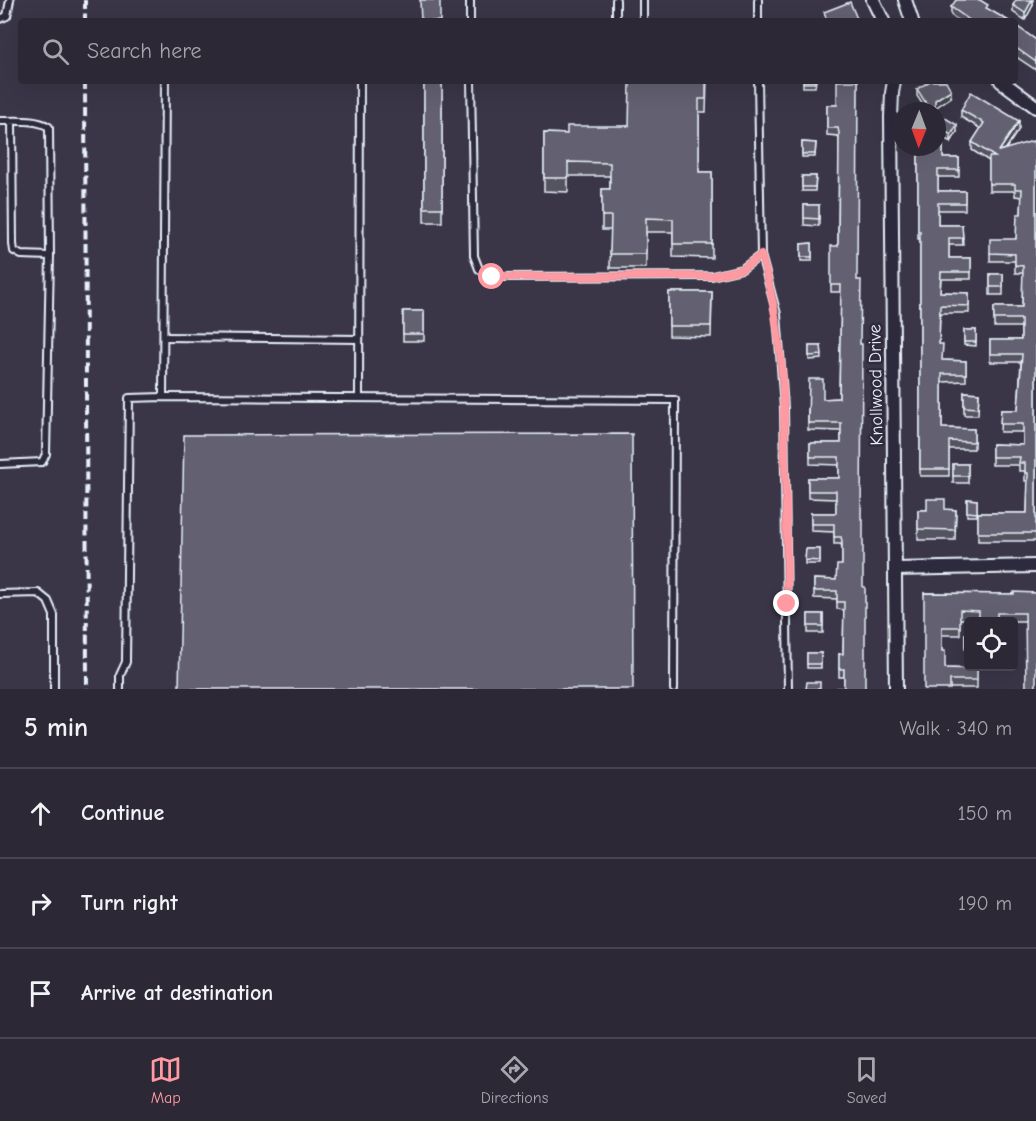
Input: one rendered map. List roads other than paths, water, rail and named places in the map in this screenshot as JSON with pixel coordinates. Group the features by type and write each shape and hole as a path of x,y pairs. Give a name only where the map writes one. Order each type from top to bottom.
{"street":[{"path":"873,0 882,18"},
{"path":"905,0 911,18"},
{"name":"Knollwood Drive","path":"894,84 891,117 896,689"},
{"path":"1005,84 1036,107"},
{"path":"895,569 1036,566"}],"lane":[{"path":"0,19 7,16 10,0"},
{"path":"470,0 470,18"},
{"path":"616,0 616,18"},
{"path":"643,0 643,18"},
{"path":"758,0 758,18"},
{"path":"163,397 165,84"},
{"path":"359,398 360,84"},
{"path":"471,84 474,256 479,269 492,277 712,276 742,269 761,255"},
{"path":"758,84 761,255 777,314 784,408 788,689"},
{"path":"12,121 14,251 21,255 50,256"},
{"path":"0,122 43,123 49,127 50,256 46,454 42,462 0,464"},
{"path":"164,337 358,339"},
{"path":"120,689 120,675 126,662 129,398 163,397 675,400 674,689"},
{"path":"0,594 38,593 48,601 54,615 54,689"}],"railway":[{"path":"85,0 85,18"},
{"path":"85,84 87,689"}]}
